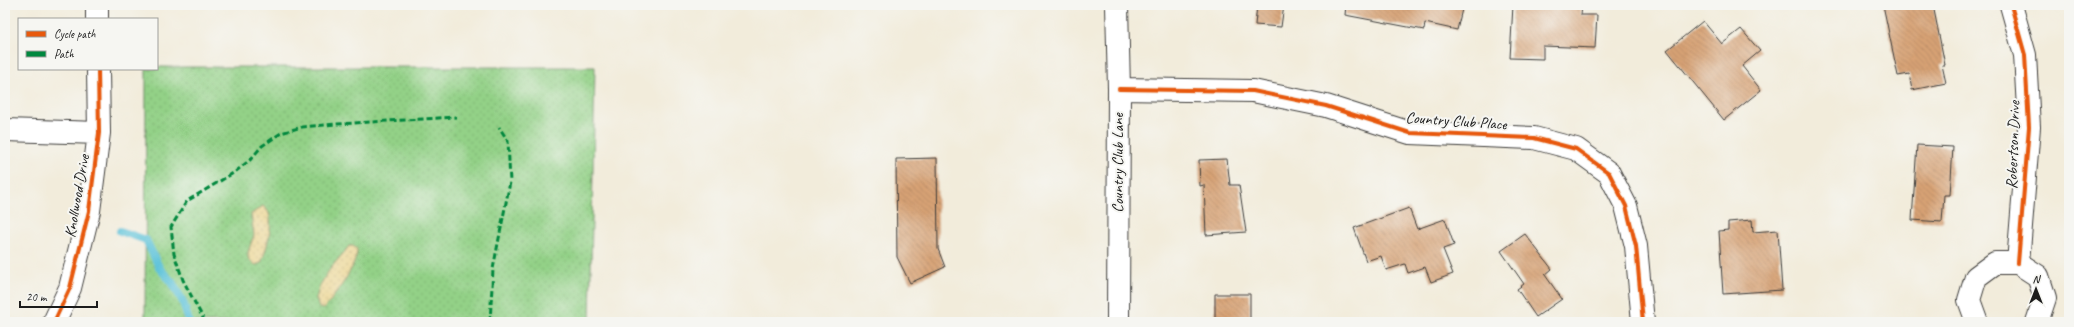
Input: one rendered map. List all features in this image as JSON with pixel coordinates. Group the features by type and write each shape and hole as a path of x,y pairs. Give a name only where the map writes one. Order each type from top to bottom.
{"street":[{"path":"97,5 97,18"},
{"name":"Country Club Lane","path":"1117,5 1119,89 1118,322"},
{"name":"Robertson Drive","path":"2011,5 2024,55 2029,128 2018,263"},
{"name":"Knollwood Drive","path":"54,322 70,288 89,211 99,133 98,70"},
{"name":"Country Club Place","path":"1119,89 1253,91 1326,106 1410,133 1534,138 1576,149 1609,173 1626,206 1636,246 1643,322"},
{"path":"5,130 99,133"},
{"path":"1977,322 1969,300 1976,278 1995,264 2018,263 2038,276 2045,298 2037,322"}],"green space":[{"path":"158,67 595,67 590,322 145,322 146,70 158,70"}],"sand":[{"path":"263,206 267,210 270,217 270,233 261,263 255,265 248,258 248,252 254,235 251,214"},
{"path":"349,246 353,246 357,249 354,263 350,272 324,309 319,308 316,299 321,284 329,271"}],"building":[{"path":"1257,5 1284,5 1281,27 1255,25"},
{"path":"1346,5 1463,5 1457,30 1425,23 1424,30 1345,15"},
{"path":"1513,5 1582,5 1581,15 1597,15 1595,48 1543,46 1543,59 1510,58"},
{"path":"1883,5 1933,5 1945,65 1942,65 1946,83 1912,90 1909,74 1898,76"},
{"path":"1703,21 1722,44 1741,29 1760,51 1742,66 1761,90 1724,120 1667,50"},
{"path":"1917,145 1953,147 1950,195 1944,195 1942,222 1912,220"},
{"path":"937,158 938,249 945,267 910,283 897,257 896,159"},
{"path":"1227,159 1230,185 1239,185 1246,232 1206,235 1204,185 1200,186 1199,160"},
{"path":"1409,208 1417,229 1445,219 1454,245 1443,249 1453,274 1431,282 1425,267 1408,273 1405,264 1386,270 1381,256 1366,261 1354,228"},
{"path":"1752,220 1753,232 1778,230 1782,290 1723,294 1719,231 1728,230 1728,222"},
{"path":"1525,234 1552,269 1545,275 1562,299 1536,317 1517,289 1524,284 1501,251"},
{"path":"1215,294 1250,294 1250,322 1215,322"}],"waterway":[{"path":"120,231 146,240 160,269 172,282 183,302 189,322"}],"marked path":[{"path":"205,322 183,280 174,254 171,227 187,201 235,172 250,160 262,146 281,133 302,127 456,117"},
{"path":"490,322 493,269 510,182 508,141 499,127"}],"cycle path":[{"path":"2011,5 2025,55 2029,127 2018,263"},
{"path":"54,322 70,288 89,211 99,133 98,70"},
{"path":"1119,89 1253,91 1326,106 1410,133 1534,138 1576,149 1609,173 1626,206 1636,246 1643,322"}]}
